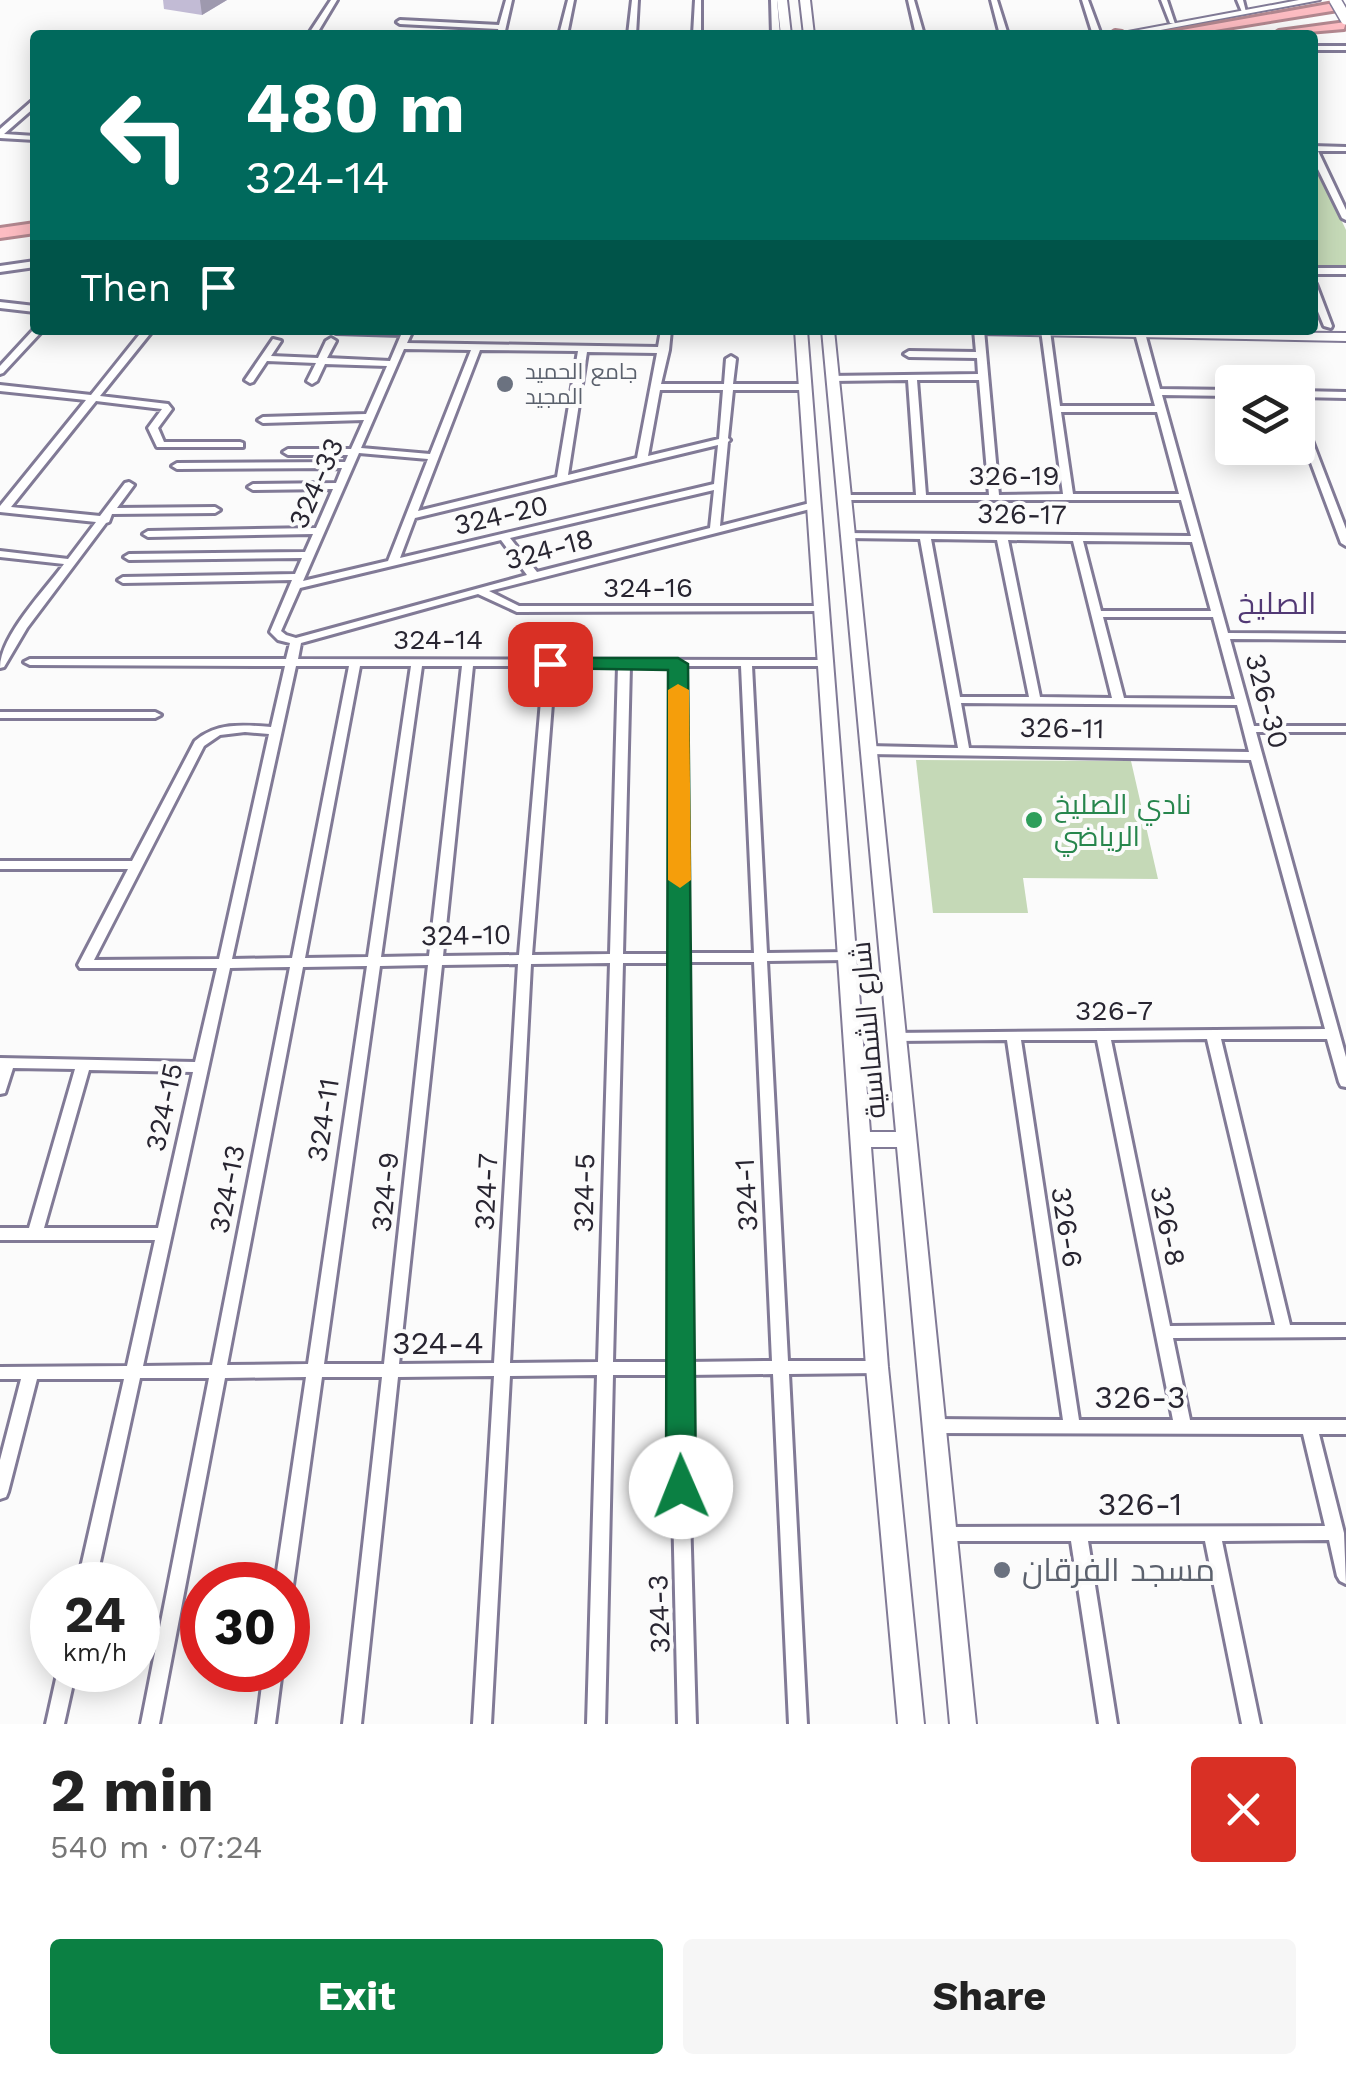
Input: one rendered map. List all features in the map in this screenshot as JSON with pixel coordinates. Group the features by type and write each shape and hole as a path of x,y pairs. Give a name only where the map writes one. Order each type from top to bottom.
{"highway":[{"path":"1310,30 1341,10"},
{"path":"1196,30 1341,10"},
{"path":"1244,30 1341,10"},
{"path":"1318,32 1336,35 1346,45"},
{"path":"0,221 30,217"},
{"path":"0,234 30,229"}],"street":[{"path":"315,30 334,0"},
{"path":"501,30 510,0"},
{"path":"564,30 570,0"},
{"path":"632,30 635,0"},
{"path":"697,30 698,0"},
{"path":"774,0 776,30"},
{"path":"782,0 791,30"},
{"path":"791,30 794,0"},
{"path":"805,0 808,30"},
{"path":"911,0 919,30"},
{"path":"994,0 1003,30"},
{"path":"1085,0 1098,30"},
{"path":"1164,0 1173,24"},
{"path":"1142,30 1242,6 1314,0"},
{"path":"400,22 490,30"},
{"path":"1318,47 1346,45"},
{"path":"0,135 30,108"},
{"path":"0,135 30,138"},
{"path":"1318,148 1346,149"},
{"path":"1318,159 1346,218"},
{"path":"0,269 30,265"},
{"path":"1318,271 1346,272"},
{"path":"1318,300 1328,326"},
{"path":"0,306 30,308"},
{"path":"1318,326 1346,326"},
{"path":"0,371 33,335"},
{"path":"2,509 144,335"},
{"name":"324-33","path":"296,641 275,632 406,335"},
{"path":"642,460 666,335"},
{"name":"شارع الشماسية","path":"801,335 877,1367 911,1724"},
{"name":"شارع الشماسية","path":"828,335 963,1724"},
{"path":"978,335 994,497"},
{"path":"1046,335 1068,497"},
{"name":"326-30","path":"1141,335 1346,1082"},
{"path":"1243,335 1346,337"},
{"path":"250,380 276,341"},
{"path":"312,381 331,341"},
{"path":"402,346 664,350"},
{"path":"392,564 477,347"},
{"path":"562,478 582,349"},
{"path":"909,354 980,355"},
{"path":"264,358 394,364"},
{"path":"715,528 732,360"},
{"path":"832,378 984,378"},
{"path":"912,378 922,498"},
{"path":"657,387 806,387"},
{"path":"0,388 165,406 167,409 153,428 160,445 240,445"},
{"path":"1156,392 1215,393"},
{"path":"1315,394 1346,394"},
{"path":"1056,409 1160,408"},
{"path":"263,420 370,417"},
{"path":"410,516 725,440"},
{"path":"288,452 434,456"},
{"path":"1315,462 1346,543"},
{"path":"177,466 349,464"},
{"path":"0,665 129,485"},
{"path":"253,487 339,486"},
{"name":"324-20","path":"124,580 297,582 392,564 718,486"},
{"name":"326-19","path":"844,498 1184,496"},
{"name":"324-18","path":"296,641 814,505"},
{"path":"2,509 108,515 215,510"},
{"path":"148,534 320,530"},
{"name":"326-17","path":"848,535 1196,538"},
{"path":"924,536 964,751"},
{"path":"1002,536 1035,701"},
{"path":"504,537 534,576"},
{"path":"1078,537 1119,702"},
{"path":"0,554 71,562"},
{"path":"129,557 309,555"},
{"path":"819,566 850,567"},
{"name":"324-16","path":"480,590 517,610 822,609"},
{"path":"1097,614 1217,614"},
{"path":"1223,636 1346,637"},
{"name":"324-15","path":"91,1562 296,641"},
{"name":"324-14","path":"30,662 826,663"},
{"name":"324-13","path":"150,1724 355,664"},
{"name":"324-11","path":"287,1562 416,664"},
{"name":"324-9","path":"352,1724 468,664"},
{"name":"324-7","path":"482,1724 525,960 550,664"},
{"name":"324-5","path":"596,1724 624,664"},
{"name":"324-3","path":"678,664 678,1368 687,1724"},
{"name":"324-1","path":"746,664 798,1724"},
{"path":"954,700 1241,702"},
{"path":"0,715 155,715"},
{"path":"0,865 137,864 199,744 208,734 222,729 276,731"},
{"path":"1248,729 1346,729"},
{"name":"326-11","path":"868,750 1256,756"},
{"name":"324-10","path":"137,864 84,965 847,956"},
{"path":"1213,1034 1284,1332"},
{"name":"326-7","path":"896,1036 1332,1034"},
{"name":"326-8","path":"1103,1035 1184,1427"},
{"name":"326-6","path":"1013,1036 1072,1426"},
{"path":"0,1088 4,1064 201,1067"},
{"path":"36,1234 83,1066"},
{"path":"861,1140 906,1139"},
{"path":"0,1234 164,1234"},
{"path":"1164,1332 1346,1331"},
{"name":"324-4","path":"0,1373 877,1367"},
{"path":"0,1492 30,1373"},
{"name":"326-3","path":"934,1426 1346,1427"},
{"path":"1309,1427 1346,1576"},
{"name":"326-1","path":"944,1534 1336,1534"},
{"path":"1078,1534 1108,1724"},
{"path":"1212,1534 1251,1724"},
{"path":"55,1724 62,1692"},
{"path":"266,1724 270,1692"}],"green space":[{"path":"1318,171 1346,230 1346,266 1318,265"},
{"name":"نادي الصليخ الرياضي","path":"916,760 1131,761 1158,879 1023,878 1028,913 933,913"}],"slow traffic":[{"path":"678,690 680,880"}],"place":[{"name":"جامع الحميد المجيد","path":"505,384"},
{"name":"نادي الصليخ الرياضي","path":"1034,820"},
{"name":"مسجد الفرقان","path":"1002,1570"}],"district":[{"name":"الصليخ","path":"1277,603"}],"route":[{"path":"550,664 678,664 681,1487"}]}
